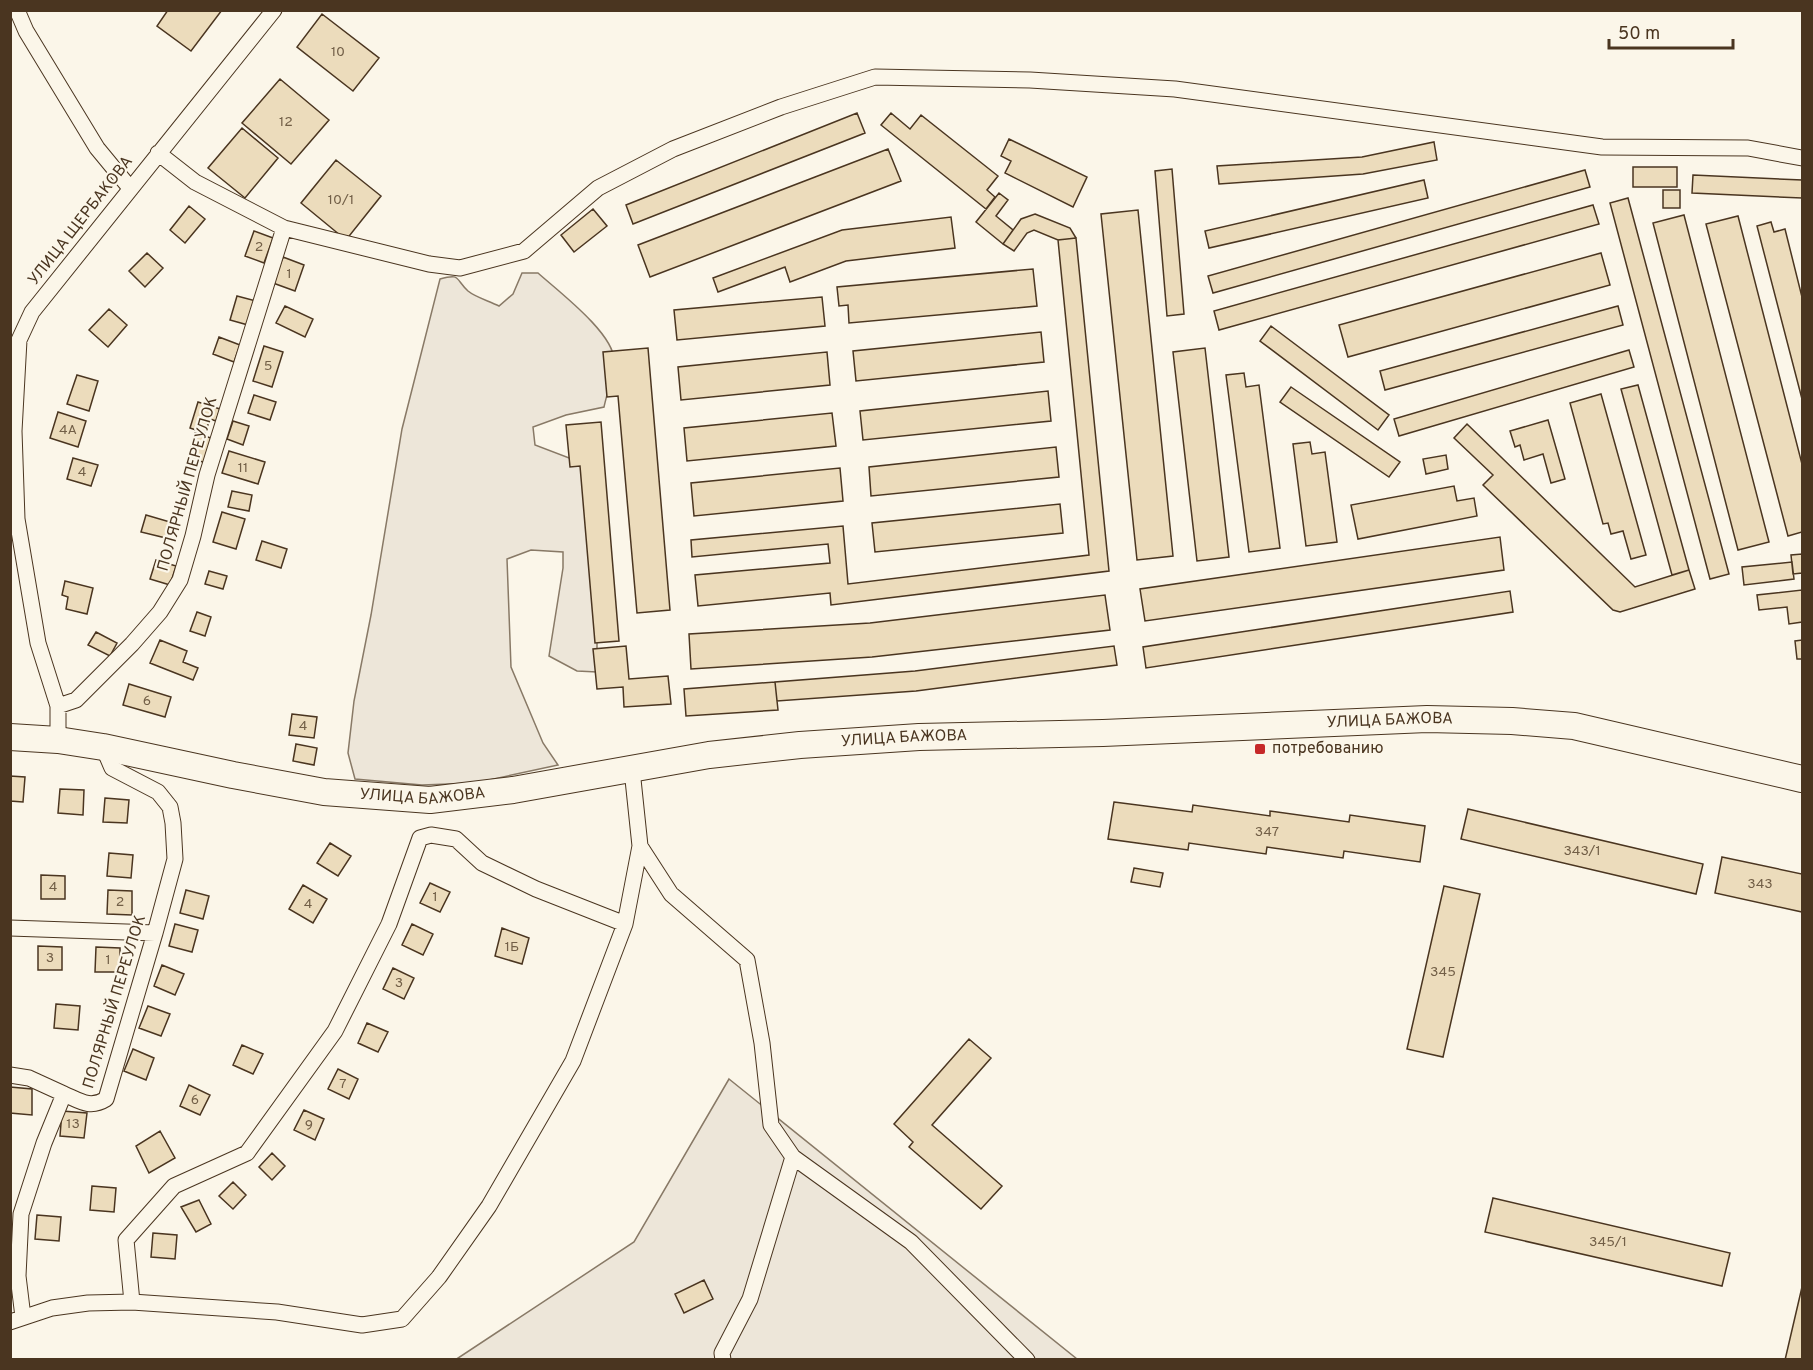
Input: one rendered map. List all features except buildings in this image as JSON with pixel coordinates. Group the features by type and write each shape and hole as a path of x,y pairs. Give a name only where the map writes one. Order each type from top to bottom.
{"highway":[{"name":"УЛИЦА БАЖОВА","path":"10,737 58,740 103,747 324,792 430,800 513,790 710,754 800,745 907,738 1103,733 1427,719 1512,721 1574,726 1803,779"}],"street":[{"path":"17,10 26,31 97,148 130,188"},
{"name":"УЛИЦА ЩЕРБАКОВА","path":"58,740 58,706 38,644 14,519 15,341 32,312 274,10"},
{"path":"158,153 195,182 284,228 429,264 460,268 524,250 598,188 673,149 781,107 874,76 1176,89 1602,147 1748,148 1803,158"},
{"name":"ПОЛЯРНЫЙ ПЕРЕУЛОК","path":"58,706 76,700 132,644 160,612 180,580 207,475 284,228"},
{"name":"ПОЛЯРНЫЙ ПЕРЕУЛОК","path":"17,1320 21,1214 44,1143 64,1094 83,1103 97,1105 106,1099 175,859 170,807 158,792 112,768 103,747"},
{"path":"17,1320 51,1308 88,1303 132,1302 277,1312 362,1325 402,1319 439,1277 489,1206 573,1061 625,924 640,846 632,770"},
{"path":"132,1302 126,1240 174,1186 247,1153 336,1031 389,924 420,838 431,835 456,839 482,863 536,889 625,924"},
{"path":"640,846 671,894 747,960 762,1043 771,1125 793,1157 911,1242 1027,1359"},
{"path":"10,928 155,933"},
{"path":"10,1075 29,1078 64,1094"},
{"path":"723,1359 722,1353 750,1299 793,1157"}],"shaded area":[{"path":"522,273 538,273 596,326 612,350 614,361 604,407 566,415 533,427 535,445 585,464 597,628 597,672 577,671 549,656 563,568 563,552 531,550 507,559 511,667 543,743 558,765 475,783 422,785 355,779 348,753 354,701 402,429 440,279 455,277 471,293 499,306 513,294"},
{"path":"729,1079 1077,1359 455,1360 634,1242"}],"place":[{"name":"потребованию","path":"1260,749"}]}
